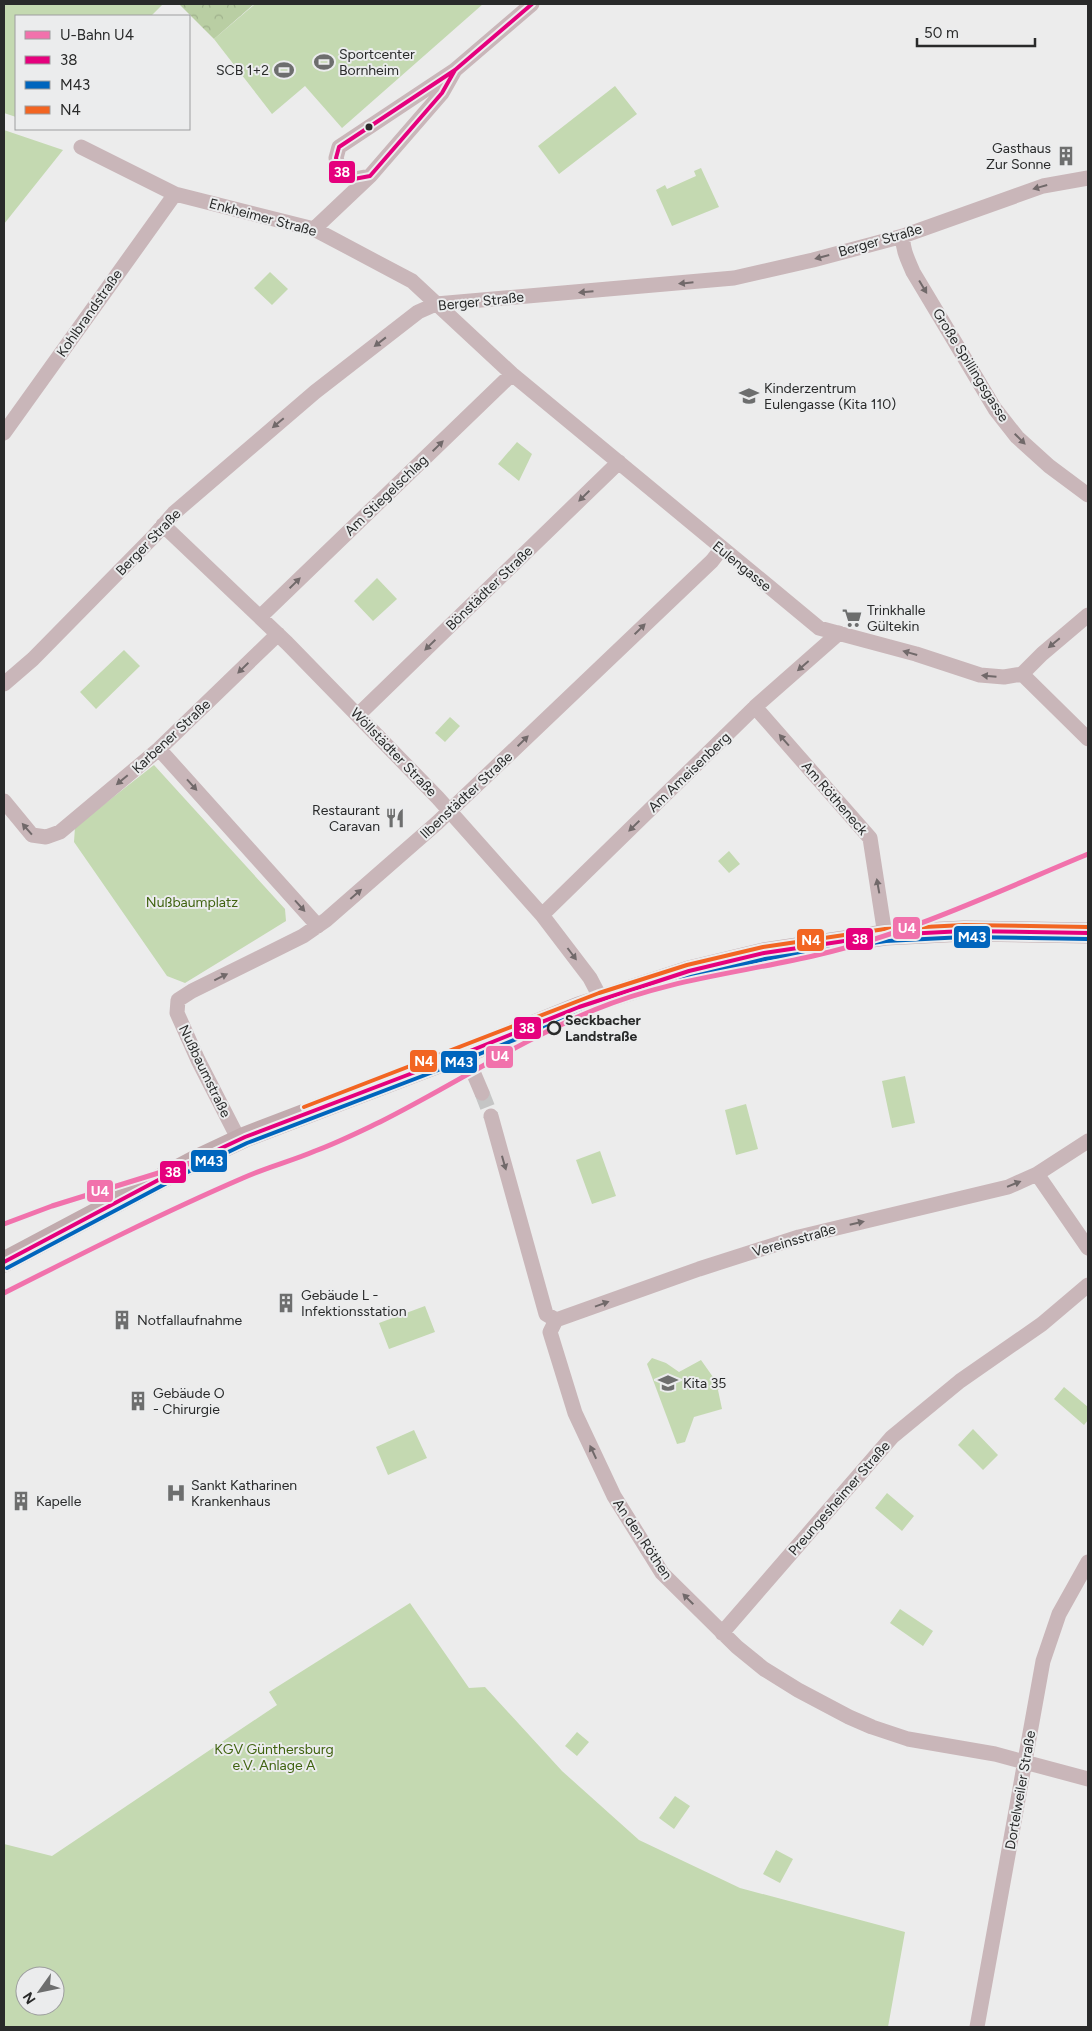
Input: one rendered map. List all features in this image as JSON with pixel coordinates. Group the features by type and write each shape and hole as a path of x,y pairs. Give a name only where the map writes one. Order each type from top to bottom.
{"main road":[{"path":"4,1262 196,1160 239,1140 601,999 689,972 764,954 885,935 964,931 1088,933"}],"street":[{"path":"370,176 354,179 340,171 336,158 339,147 455,70 532,4"},
{"path":"314,228 370,176 442,93 455,70"},
{"name":"Enkheimer Straße","path":"81,147 174,194 314,228 412,282 436,304"},
{"name":"Berger Straße","path":"4,684 33,659 174,513 315,392 418,312 436,304 734,278 813,260 903,236 1042,186 1088,178"},
{"name":"Kohlbrandstraße","path":"4,433 174,194"},
{"name":"Große Spillingsgasse","path":"903,236 902,243 913,272 995,409 1017,437 1050,466 1088,495"},
{"name":"Eulengasse","path":"436,304 512,374 819,628 916,654 980,675 1004,677 1022,674"},
{"name":"Am Stiegelschlag","path":"260,617 512,374"},
{"name":"Bönstädter Straße","path":"358,714 619,462"},
{"name":"Wöllstädter Straße","path":"163,526 278,634 358,714 450,811 542,916 590,978 601,999"},
{"name":"Ilbenstädter Straße","path":"178,1000 192,991 303,936 318,926 450,811 705,567 722,548"},
{"path":"1088,614 1022,674 1088,740"},
{"name":"Am Ameisenberg","path":"542,916 755,707 839,633"},
{"name":"Karbener Straße","path":"4,801 32,835 46,837 60,832 159,749 278,634"},
{"name":"Am Rötheneck","path":"755,707 870,838 885,935"},
{"path":"159,749 318,926"},
{"name":"Nußbaumstraße","path":"178,1000 177,1013 198,1060 239,1140"},
{"path":"466,1053 482,1093"},
{"path":"490,1116 546,1314 556,1320"},
{"name":"Vereinsstraße","path":"556,1320 699,1269 799,1237 1008,1187 1037,1174 1088,1141"},
{"path":"1037,1174 1088,1248"},
{"name":"Preungesheimer Straße","path":"722,1633 892,1438 960,1381 1042,1324 1088,1285"},
{"name":"An den Röthen","path":"556,1320 550,1332 575,1413 614,1496 662,1573 722,1633 775,1676 872,1728 908,1739 1024,1761 1088,1779"},
{"name":"Dortelweiler Straße","path":"977,2027 1024,1761 1046,1653 1059,1614 1088,1562"}],"green space":[{"path":"4,4 163,4 152,15 15,15 15,117 4,113"},
{"path":"179,4 254,4 214,39"},
{"name":"Sportcenter Bornheim","path":"255,4 483,4 342,128 305,86 272,114 214,39"},
{"path":"615,86 637,114 559,174 538,146"},
{"path":"4,130 63,150 4,224"},
{"path":"701,168 719,207 672,226 656,190 665,185 667,189 696,176 694,171"},
{"path":"270,272 288,289 272,305 254,288"},
{"path":"517,442 532,454 519,481 498,464"},
{"path":"377,578 397,599 373,621 354,601"},
{"path":"124,650 140,666 96,709 80,692"},
{"path":"450,717 460,726 445,742 435,733"},
{"name":"Nußbaumplatz","path":"154,765 285,909 286,921 185,983 167,976 74,842 75,827"},
{"path":"729,851 740,864 729,873 718,861"},
{"path":"905,1076 915,1123 892,1128 882,1081"},
{"path":"746,1104 758,1149 736,1155 725,1110"},
{"path":"600,1151 616,1196 592,1204 576,1160"},
{"path":"425,1306 435,1332 389,1349 379,1323"},
{"path":"652,1358 666,1363 679,1372 701,1360 721,1385 718,1390 722,1409 694,1417 685,1442 677,1444 647,1364"},
{"path":"1064,1387 1088,1407 1088,1420 1084,1425 1054,1399"},
{"path":"973,1429 998,1455 983,1470 958,1445"},
{"path":"414,1430 427,1458 388,1475 376,1447"},
{"path":"887,1493 914,1516 902,1531 875,1508"},
{"name":"KGV Günthersburg e.V. Anlage A","path":"410,1603 469,1688 485,1687 562,1771 639,1840 740,1888 905,1932 888,2027 4,2027 4,1844 52,1856 277,1705 269,1692"},
{"path":"900,1609 933,1631 923,1646 890,1623"},
{"path":"577,1732 589,1742 577,1756 565,1746"},
{"path":"675,1796 690,1806 674,1829 659,1818"},
{"path":"776,1850 793,1859 780,1883 763,1874"}],"tunnel":[{"path":"482,1093 491,1116"}],"metro line":[{"name":"U4","path":"4,1293 213,1191 331,1144 380,1122 512,1050 594,1010 622,999 677,984 852,946 921,923 1088,854"},
{"name":"U4","path":"4,1224 52,1206 197,1161"}],"transit line":[{"name":"38","path":"455,70 532,4"},
{"name":"38","path":"455,70 442,93 370,176 354,179 340,171 336,158 339,147 455,70"},
{"name":"N4","path":"304,1107 599,993 687,965 763,947 885,929 964,925 1088,927"},
{"name":"38","path":"4,1262 196,1160 245,1137 465,1053 579,1007 689,971 764,953 885,935 964,931 1088,933"},
{"name":"M43","path":"7,1268 199,1166 247,1143 467,1059 581,1013 691,977 765,959 886,941 964,937 1088,939"}],"place":[{"name":"Sportcenter Bornheim","path":"324,62"},
{"name":"SCB 1+2","path":"284,70"},
{"name":"Gasthaus Zur Sonne","path":"1066,156"},
{"name":"Kinderzentrum Eulengasse (Kita 110)","path":"749,396"},
{"name":"Trinkhalle Gültekin","path":"852,618"},
{"name":"Restaurant Caravan","path":"395,818"},
{"name":"Seckbacher Landstraße","path":"554,1028"},
{"name":"Gebäude L - Infektionsstation","path":"286,1303"},
{"name":"Notfallaufnahme","path":"122,1320"},
{"name":"Kita 35","path":"668,1383"},
{"name":"Gebäude O - Chirurgie","path":"138,1401"},
{"name":"Sankt Katharinen Krankenhaus","path":"176,1493"},
{"name":"Kapelle","path":"21,1501"}]}
